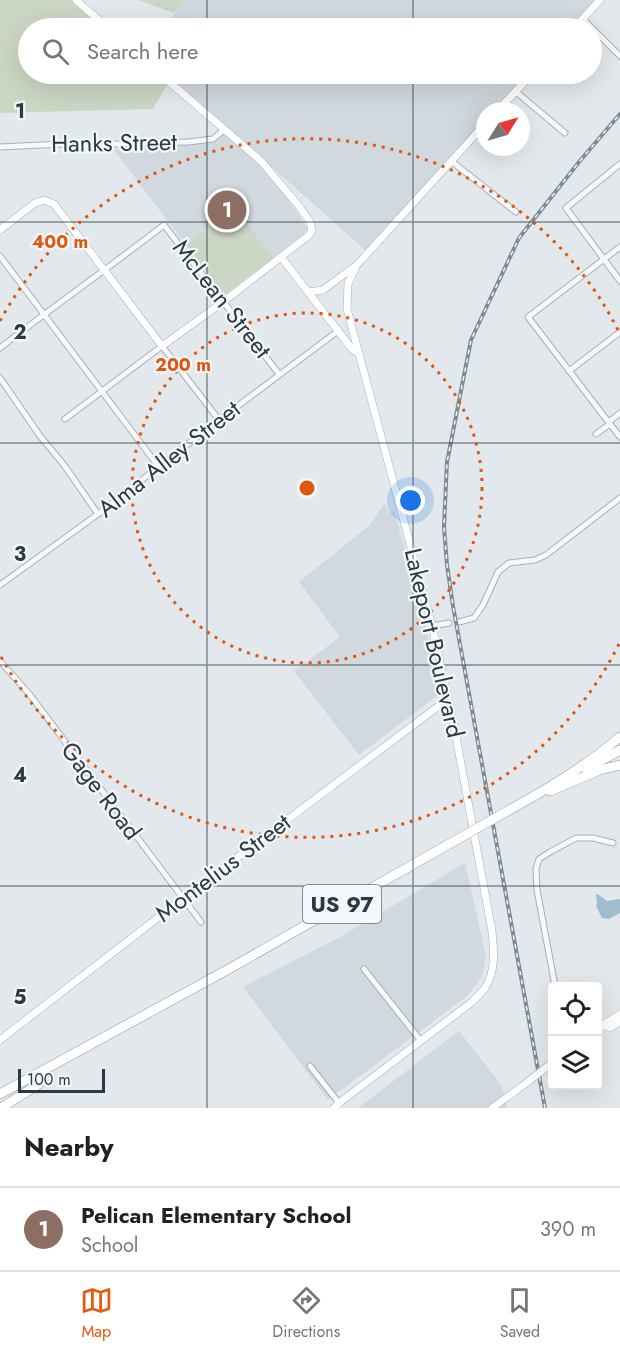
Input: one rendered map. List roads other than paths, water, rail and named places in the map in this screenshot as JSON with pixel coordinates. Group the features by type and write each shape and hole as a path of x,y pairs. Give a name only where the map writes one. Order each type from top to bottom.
{"highway":[{"name":"US 97","path":"528,800 587,762 620,737"},
{"name":"US 97","path":"2,1092 227,970 458,838 620,750"},
{"path":"528,800 600,770 620,765"},
{"path":"1,1108 39,1084 47,1069"}],"main road":[{"path":"602,1027 610,1027 620,1021"}],"street":[{"path":"76,0 97,18"},
{"path":"584,18 600,0"},
{"path":"602,38 620,56"},
{"path":"65,419 223,302 312,231 310,222 298,205 261,162 172,84"},
{"path":"505,102 522,84"},
{"path":"515,91 565,133"},
{"name":"Hanks Street","path":"0,147 188,142 213,139 225,129"},
{"name":"Lakeport Boulevard","path":"336,1106 472,1002 485,988 492,973 494,954 448,699 432,626 347,309 348,284 356,266 476,134"},
{"path":"451,161 516,212"},
{"path":"620,164 566,208 620,281"},
{"path":"0,230 35,204 44,200 54,204 219,420"},
{"name":"McLean Street","path":"105,271 164,225 279,374"},
{"path":"620,247 528,316 620,437"},
{"path":"0,256 158,466"},
{"path":"281,257 352,349 359,354"},
{"path":"308,292 323,290 356,266"},
{"path":"0,348 43,314 105,271"},
{"name":"Alma Alley Street","path":"0,585 98,514 338,331"},
{"path":"569,371 620,332"},
{"path":"0,378 98,514"},
{"path":"596,434 620,413"},
{"path":"459,622 474,618 483,605 498,572 509,563 535,560 546,555 620,498"},
{"path":"432,626 449,623"},
{"name":"Gage Road","path":"0,661 30,695 201,922"},
{"name":"Montelius Street","path":"0,1040 182,899 448,699"},
{"path":"554,982 537,890 536,868 539,859 576,838 593,838 613,843"},
{"path":"364,969 421,1041"},
{"path":"602,1026 620,1014"},
{"path":"310,1066 336,1106"},
{"path":"492,1108 548,1066"}],"water":[{"path":"596,894 607,901 620,899 620,913 609,919 602,918 596,906"}],"railway":[{"path":"545,1108 453,606 444,527 447,462 471,340 519,238 620,114"}],"place":[{"name":"Pelican Elementary School","path":"227,210"}]}
